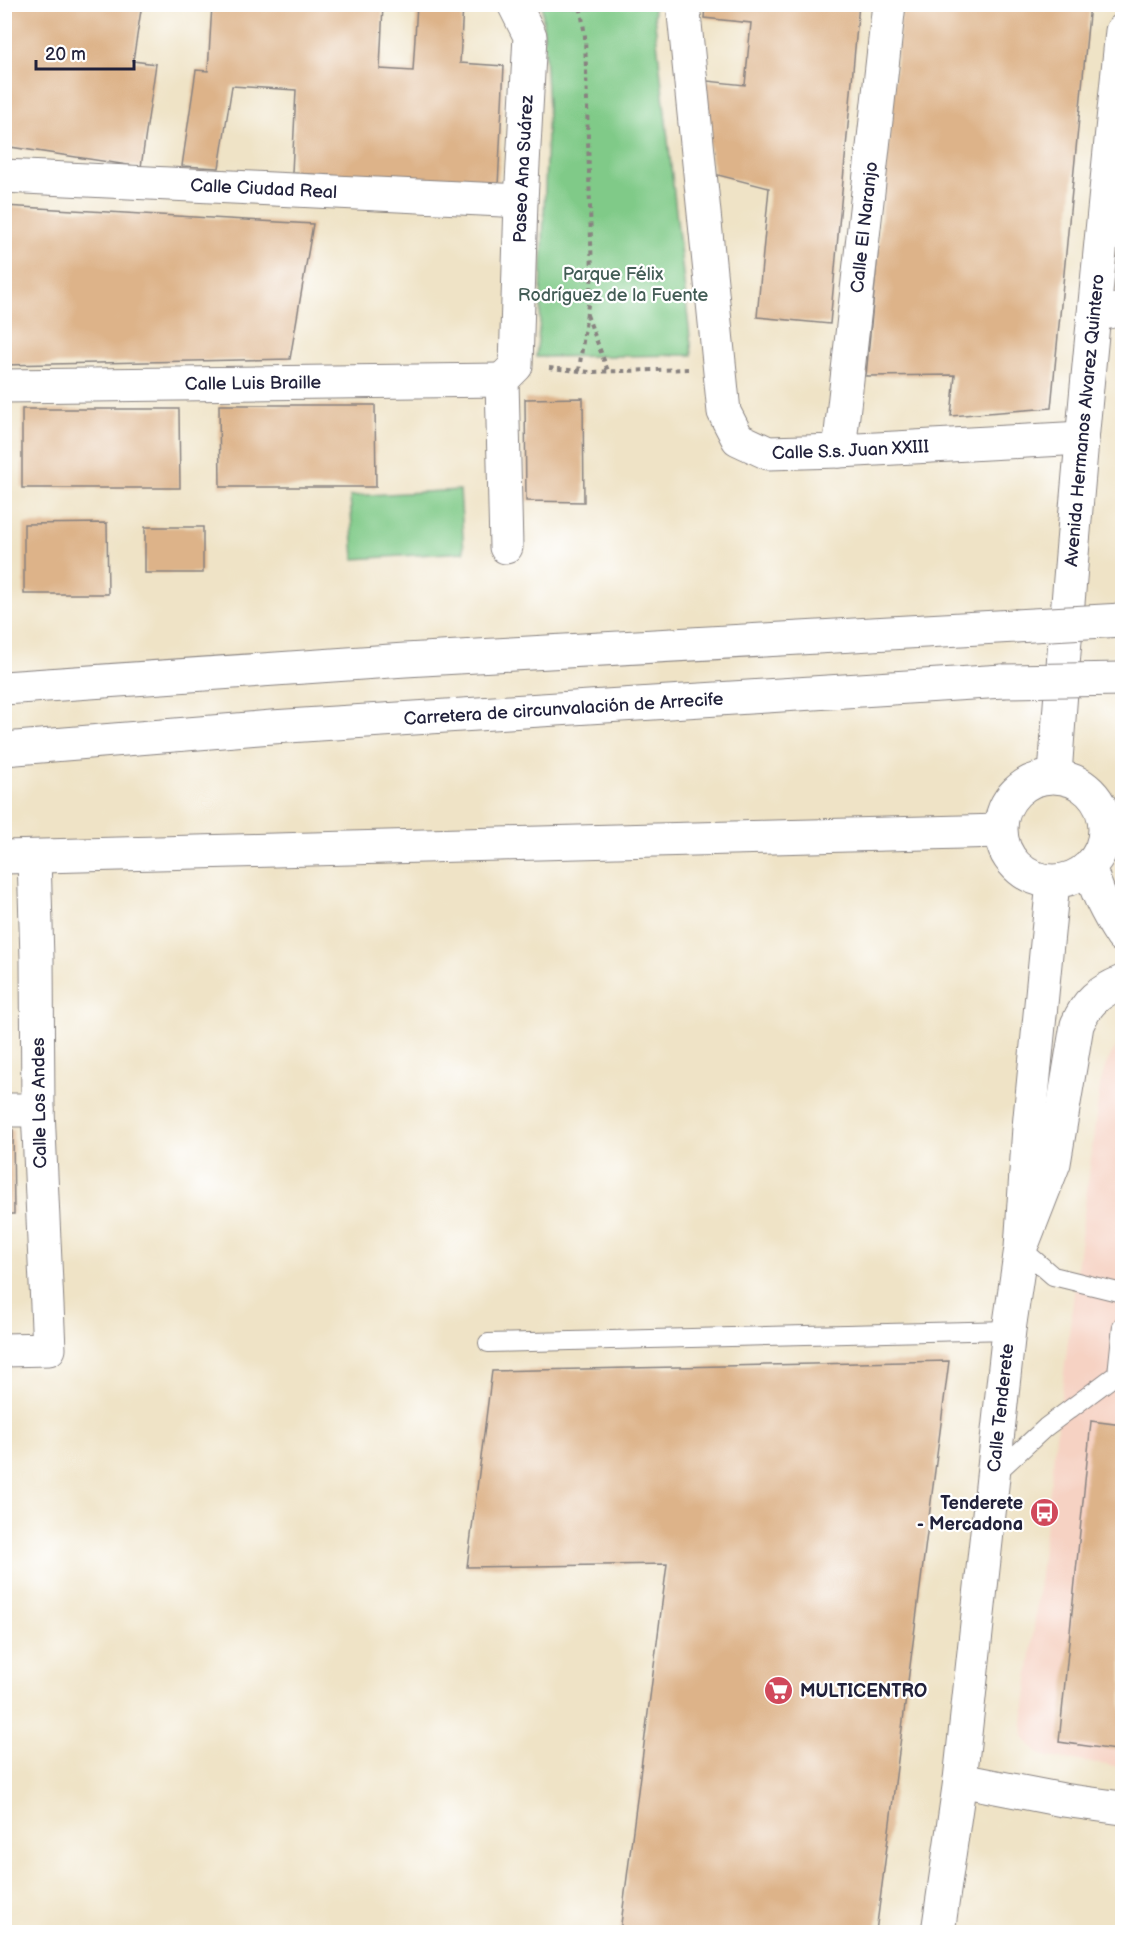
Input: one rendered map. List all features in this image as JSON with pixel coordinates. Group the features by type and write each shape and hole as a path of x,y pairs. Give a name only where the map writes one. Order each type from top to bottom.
{"main road":[{"name":"Paseo Ana Suárez","path":"506,547 509,373 530,36 514,4"},
{"name":"Calle S.s. Juan XXIII","path":"683,4 723,412 738,439 768,453 1082,438"},
{"name":"Calle El Naranjo","path":"839,451 889,4"},
{"name":"Avenida Hermanos Alvarez Quintero","path":"1055,775 1067,599 1082,438 1108,312 1122,31"},
{"name":"Calle Ciudad Real","path":"4,176 521,201"},
{"name":"Calle Luis Braille","path":"4,386 509,373"},
{"path":"4,688 417,660 1122,621"},
{"name":"Carretera de circunvalación de Arrecife","path":"4,749 272,727 1003,681 1122,679"},
{"path":"1055,775 1084,785 1103,810 1105,841 1090,868 1073,878 1053,882 1028,874 1008,856 1000,831 1006,803 1027,782 1055,775"},
{"path":"19,857 1000,831"},
{"name":"Calle Los Andes","path":"4,1350 49,1349 38,1110 38,986 19,857"},
{"path":"1090,868 1094,881 1122,936"},
{"name":"Calle Tenderete","path":"938,1932 960,1780 1009,1330 1021,1248 1029,1127 1053,882"},
{"path":"1021,1248 1054,1163 1077,1025 1083,1011 1093,999 1108,988 1122,982"},
{"path":"4,1110 38,1110"},
{"path":"960,1780 1063,1800 1122,1808"}],"lane":[{"path":"1021,1248 1053,1276 1122,1293"},
{"path":"993,1476 1046,1427 1120,1374 1122,1326"},
{"path":"488,1343 1009,1330"}],"path":[{"path":"579,371 592,275 585,36 580,4"},
{"path":"587,314 608,371"},
{"path":"509,373 719,368"}],"shaded area":[{"path":"1122,1040 1122,1767 1048,1757 1039,1753 1024,1737 1023,1723 1100,1085 1105,1067"}],"green space":[{"name":"Parque Félix Rodríguez de la Fuente","path":"542,5 653,5 692,355 536,357 540,321 548,106"},
{"path":"460,490 464,552 354,559 350,496"}],"building":[{"path":"4,4 142,4 133,61 156,64 141,167 4,146"},
{"path":"417,4 463,4 460,63 504,66 498,186 292,173 296,90 232,86 219,168 182,166 196,70 208,71 212,5 383,5 380,69 413,71"},
{"path":"705,4 859,4 830,324 757,317 769,188 714,174 698,80 745,85 751,23 704,18"},
{"path":"902,4 1090,4 1051,408 951,416 955,375 866,376"},
{"path":"4,206 313,224 290,359 4,365"},
{"path":"583,398 584,502 526,501 525,399"},
{"path":"219,405 375,405 376,487 220,487"},
{"path":"22,409 179,409 180,488 22,488"},
{"path":"107,523 108,594 24,594 24,524"},
{"path":"145,527 203,527 203,573 145,573"},
{"path":"5,989 7,989 8,1077 5,1077"},
{"path":"4,1130 13,1130 14,1214 4,1214"},
{"path":"949,1361 876,1932 620,1932 667,1564 467,1567 492,1371"},
{"path":"1091,1421 1122,1425 1122,1751 1059,1742"}],"place":[{"name":"Tenderete - Mercadona","path":"1044,1513"},
{"name":"MULTICENTRO","path":"779,1691"}]}
